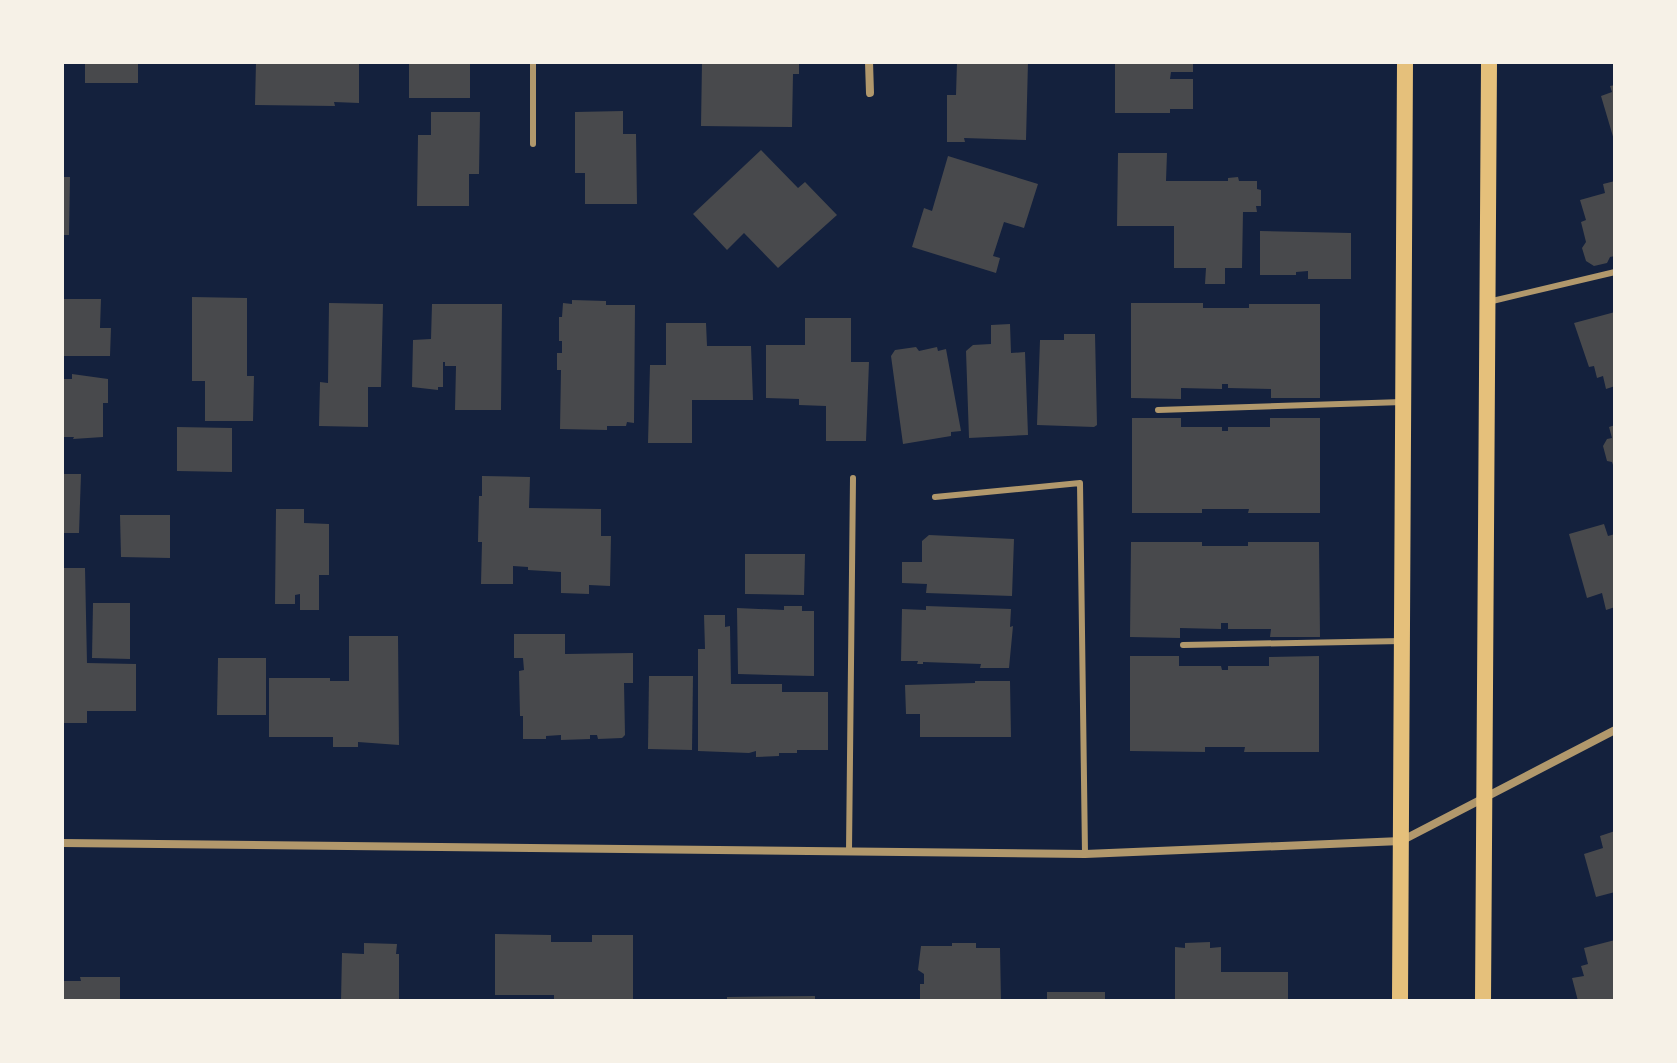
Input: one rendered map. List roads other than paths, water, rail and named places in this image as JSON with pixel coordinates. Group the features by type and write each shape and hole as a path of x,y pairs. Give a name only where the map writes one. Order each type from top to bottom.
{"main road":[{"path":"1400,1001 1405,62"},
{"path":"1483,1001 1488,302 1493,63"}],"street":[{"path":"869,62 870,93"},
{"path":"62,843 1085,854 1401,841 1615,730"}],"lane":[{"path":"533,62 533,144"},
{"path":"1488,302 1615,272"},
{"path":"1158,410 1403,402"},
{"path":"849,851 853,478"},
{"path":"935,497 1080,483 1085,854"},
{"path":"1183,645 1402,641"}]}
